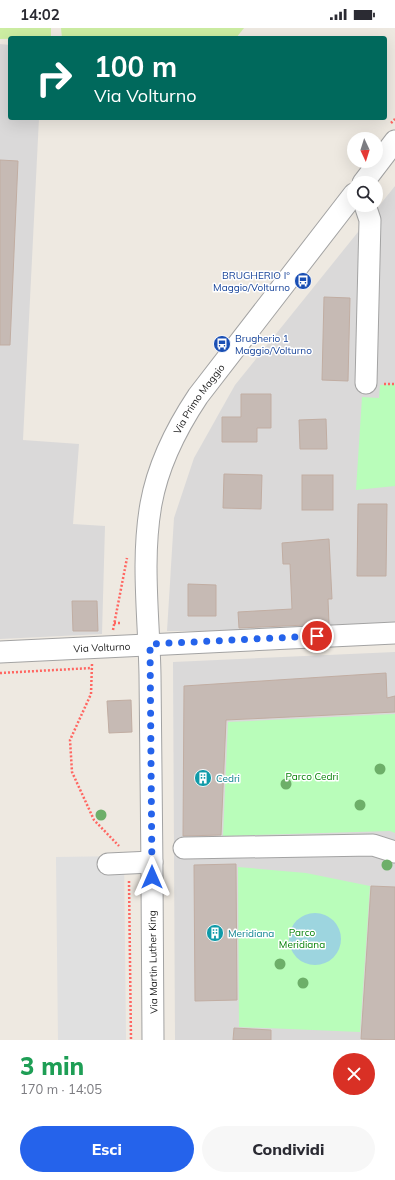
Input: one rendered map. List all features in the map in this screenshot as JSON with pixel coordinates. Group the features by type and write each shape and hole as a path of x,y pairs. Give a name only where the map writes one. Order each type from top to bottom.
{"street":[{"path":"368,176 395,141"},
{"name":"Via Primo Maggio","path":"150,644 148,529 151,504 158,474 169,448 182,420 198,396 347,203"},
{"path":"366,383 370,220 367,212"},
{"name":"Via Volturno","path":"0,652 395,633"},
{"name":"Via Martin Luther King","path":"150,644 154,1040"},
{"path":"184,848 373,845 395,852"},
{"path":"108,864 152,862"}],"path":[{"path":"114,623 122,623"},
{"path":"100,662 92,663 91,694 70,740 72,772 94,820 129,857 131,1040"},
{"path":"0,673 92,668"}],"shaded area":[{"path":"0,44 8,45 8,120 39,120 23,440 79,444 73,524 105,526 102,634 0,639"},
{"path":"395,186 395,624 239,631 167,631 174,518 194,458 235,385 374,212 383,212 383,201"},
{"path":"395,652 395,1040 175,1040 173,662"},
{"path":"124,856 126,1040 58,1040 56,857"}],"green space":[{"path":"0,28 51,28 51,36 8,36 8,39 0,39"},
{"path":"61,28 244,28 238,36 62,36"},
{"path":"395,384 395,486 356,490 362,397 379,398 380,385"},
{"name":"Parco Cedri","path":"395,714 395,833 390,831 223,836 228,722"},
{"name":"Parco Meridiana","path":"238,867 306,873 370,886 360,1032 239,1027"}],"water":[{"path":"310,913 320,913 329,917 337,925 341,934 341,944 337,953 329,961 320,965 310,965 301,961 293,953 289,944 289,934 293,925 301,917"}],"building":[{"path":"0,160 18,161 10,345 0,345"},
{"path":"324,297 350,298 348,381 322,380"},
{"path":"241,394 271,394 271,428 257,428 257,442 222,442 222,417 241,417"},
{"path":"326,419 327,449 300,449 299,420"},
{"path":"224,474 262,475 261,509 223,508"},
{"path":"302,475 333,475 333,510 302,510"},
{"path":"358,504 387,504 386,576 357,576"},
{"path":"329,539 332,599 328,599 329,624 239,628 238,612 292,609 290,564 283,564 282,543"},
{"path":"188,584 216,585 216,616 188,616"},
{"path":"72,601 97,601 98,631 73,631"},
{"name":"Cedri","path":"386,673 387,698 395,696 395,712 226,720 221,835 183,836 184,686"},
{"path":"131,700 132,732 109,733 107,701"},
{"name":"Meridiana","path":"236,864 237,1000 195,1001 194,865"},
{"path":"371,886 395,887 395,1040 361,1039"},
{"path":"234,1028 271,1030 271,1040 233,1040"}],"place":[{"name":"BRUGHERIO I° Maggio/Volturno","path":"303,281"},
{"name":"Brugherio 1 Maggio/Volturno","path":"222,344"},
{"name":"Cedri","path":"203,778"},
{"name":"Meridiana","path":"215,933"}],"route":[{"path":"152,877 150,644 317,636"}]}
